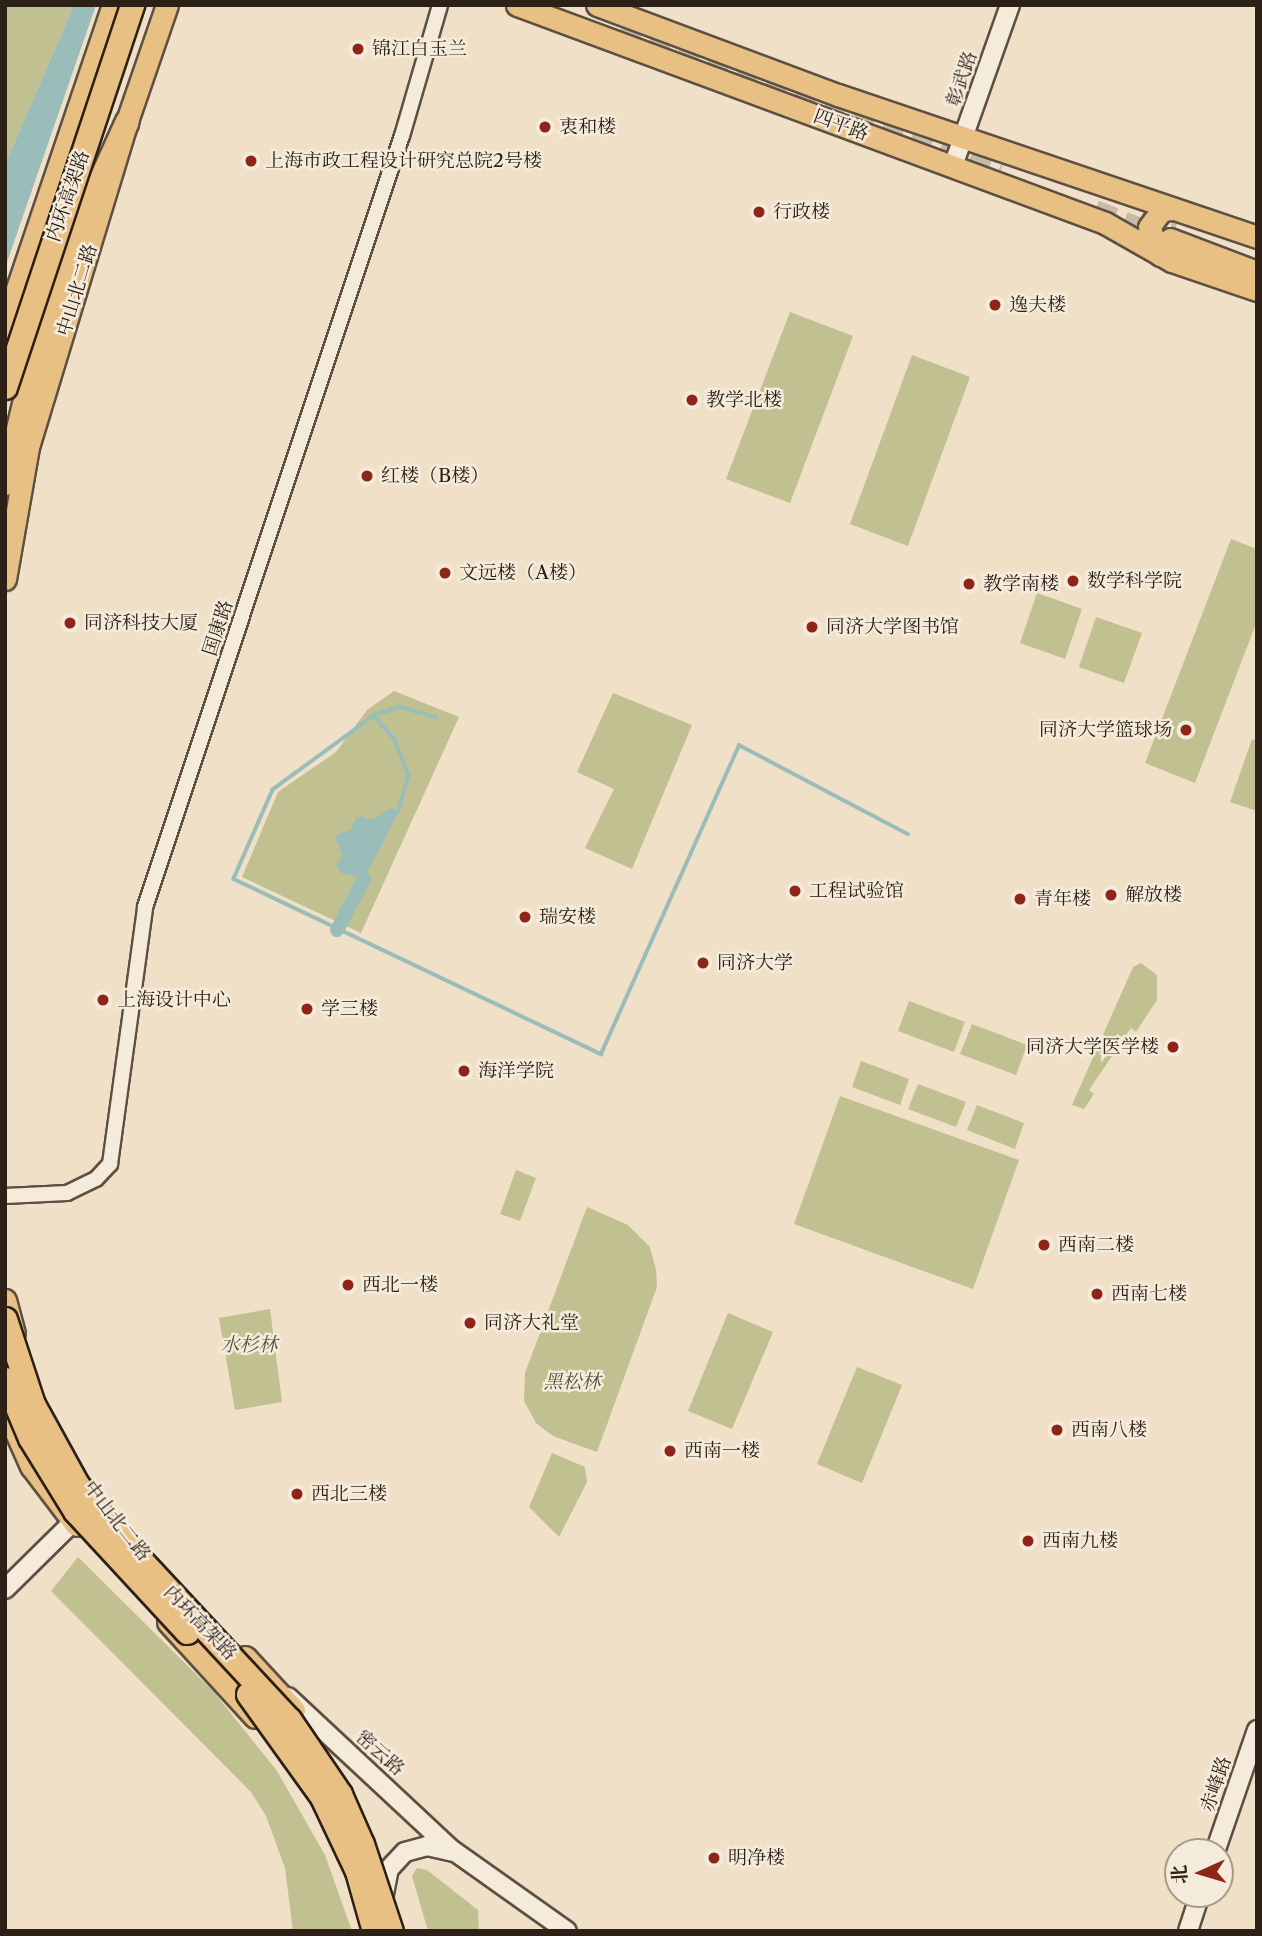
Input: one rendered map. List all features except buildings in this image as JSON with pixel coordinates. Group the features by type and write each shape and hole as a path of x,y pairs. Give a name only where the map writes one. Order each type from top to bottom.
{"highway":[{"name":"内环高架路","path":"5,327 114,5"},
{"name":"内环高架路","path":"5,387 133,5"},
{"path":"5,483 11,453 52,316 97,187 127,121"},
{"name":"内环高架路","path":"5,1319 33,1404 77,1484 114,1531 289,1718 340,1794 362,1843 392,1931"},
{"name":"内环高架路","path":"5,1379 30,1438 75,1511 249,1696 301,1763 343,1838 374,1931"}],"main road":[{"name":"中山北二路","path":"5,372 133,5"},
{"name":"中山北二路","path":"5,579 28,447 127,121 167,5"},
{"name":"四平路","path":"517,5 1105,223 1170,232 1257,237"},
{"name":"四平路","path":"597,5 838,95 965,137 1170,232 1257,290"},
{"path":"1170,232 1257,252"},
{"path":"1170,232 1257,272"},
{"name":"中山北二路","path":"5,1300 38,1401 100,1500 148,1562 272,1683 324,1753 369,1849 384,1894 392,1931"},
{"name":"中山北二路","path":"5,1408 31,1466 72,1521 245,1705 283,1755 332,1837 366,1931"}],"street":[{"name":"国康路","path":"5,1196 67,1192 96,1179 110,1164 145,907 402,136 440,5"},
{"name":"彰武路","path":"953,166 1010,5"},
{"path":"5,1434 31,1466"},
{"path":"5,1589 72,1521 100,1500"},
{"name":"密云路","path":"272,1683 458,1854 567,1931"},
{"name":"赤峰路","path":"1220,1838 1257,1730"},
{"name":"密云路","path":"384,1894 389,1869 405,1852 427,1846 458,1854"},
{"path":"1188,1931 1195,1908"}],"green space":[{"path":"5,5 74,5 5,164"},
{"path":"790,312 853,336 790,503 726,479"},
{"path":"912,355 970,377 908,546 850,524"},
{"path":"1231,539 1257,549 1257,621 1195,783 1145,763"},
{"path":"1037,593 1082,609 1065,659 1020,643"},
{"path":"1096,617 1142,633 1124,683 1079,667"},
{"path":"394,691 459,717 361,933 242,877 278,792 336,752 367,710"},
{"path":"613,693 692,725 632,869 585,848 614,789 577,772"},
{"path":"1252,739 1257,741 1257,811 1230,802"},
{"path":"1141,963 1157,975 1157,1000 1136,1032 1131,1028 1089,1090 1094,1094 1084,1109 1072,1105 1133,967"},
{"path":"909,1001 965,1022 954,1052 898,1031"},
{"path":"972,1024 1027,1045 1016,1075 960,1054"},
{"path":"861,1061 909,1079 900,1105 852,1087"},
{"path":"918,1084 966,1102 956,1127 908,1109"},
{"path":"840,1096 1019,1160 973,1289 794,1224"},
{"path":"977,1105 1024,1123 1015,1149 967,1130"},
{"path":"516,1170 536,1178 520,1221 500,1214"},
{"name":"黑松林","path":"587,1207 628,1225 650,1247 657,1287 597,1452 553,1436 536,1423 524,1401 525,1373"},
{"name":"水杉林","path":"270,1309 282,1402 235,1410 219,1318"},
{"path":"728,1313 773,1332 732,1429 688,1411"},
{"path":"857,1367 902,1385 862,1483 817,1464"},
{"path":"552,1453 585,1467 587,1482 559,1537 529,1507"},
{"path":"78,1557 213,1691 277,1771 325,1855 352,1931 293,1931 285,1868 266,1816 251,1792 51,1591"},
{"path":"417,1868 427,1870 478,1910 479,1931 428,1931 412,1876"}],"water":[{"path":"74,5 96,5 5,268 5,164"},
{"path":"390,808 399,811 364,879 341,873 336,865 342,855 335,836 351,829 355,819 362,816 371,820"}],"waterway":[{"path":"436,718 401,707 374,716 273,790 234,879 601,1054 739,745 908,834"},
{"path":"374,716 394,738 409,775 399,811"},
{"path":"337,930 364,879"}],"tunnel":[{"path":"620,32 1000,173"},
{"path":"1144,209 1178,222"},
{"path":"1095,210 1163,237"}],"place":[{"name":"锦江白玉兰","path":"358,49"},
{"name":"衷和楼","path":"545,127"},
{"name":"上海市政工程设计研究总院2号楼","path":"251,161"},
{"name":"行政楼","path":"759,212"},
{"name":"逸夫楼","path":"995,305"},
{"name":"教学北楼","path":"692,400"},
{"name":"红楼（B楼）","path":"367,476"},
{"name":"文远楼（A楼）","path":"445,573"},
{"name":"数学科学院","path":"1073,581"},
{"name":"教学南楼","path":"969,584"},
{"name":"同济科技大厦","path":"70,623"},
{"name":"同济大学图书馆","path":"812,627"},
{"name":"同济大学篮球场","path":"1186,730"},
{"name":"工程试验馆","path":"795,891"},
{"name":"解放楼","path":"1111,895"},
{"name":"青年楼","path":"1020,899"},
{"name":"瑞安楼","path":"525,917"},
{"name":"同济大学","path":"703,963"},
{"name":"上海设计中心","path":"103,1000"},
{"name":"学三楼","path":"307,1009"},
{"name":"同济大学医学楼","path":"1173,1047"},
{"name":"海洋学院","path":"464,1071"},
{"name":"西南二楼","path":"1044,1245"},
{"name":"西北一楼","path":"348,1285"},
{"name":"西南七楼","path":"1097,1294"},
{"name":"同济大礼堂","path":"470,1323"},
{"name":"西南八楼","path":"1057,1430"},
{"name":"西南一楼","path":"670,1451"},
{"name":"西北三楼","path":"297,1494"},
{"name":"西南九楼","path":"1028,1541"},
{"name":"明净楼","path":"714,1858"}]}
